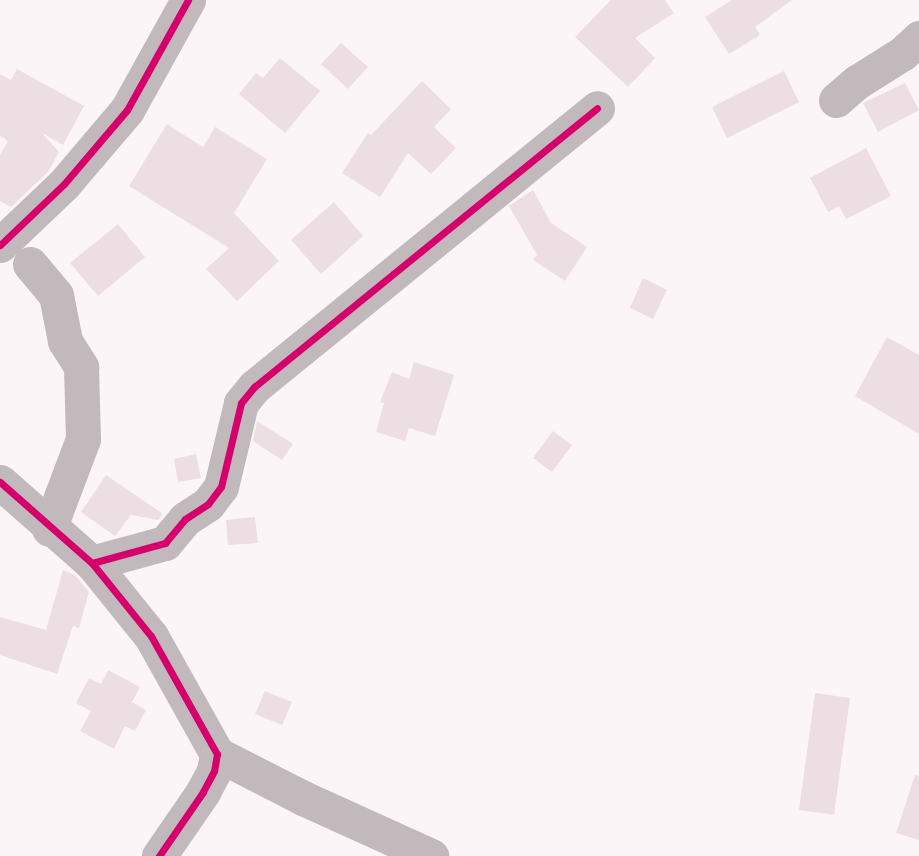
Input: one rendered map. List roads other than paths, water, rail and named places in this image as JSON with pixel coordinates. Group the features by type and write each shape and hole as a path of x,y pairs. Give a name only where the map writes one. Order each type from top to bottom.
{"street":[{"path":"0,245 64,184 127,110 188,0"},
{"path":"836,100 857,82 903,53 919,38"},
{"path":"92,564 165,543 185,519 208,504 221,486 241,403 254,387 597,108"},
{"path":"30,264 56,295 65,341 81,367 83,439 49,529"},
{"path":"0,482 49,529 92,564 151,636 217,754 303,798 431,856"},
{"path":"159,856 214,771 217,754"}]}
